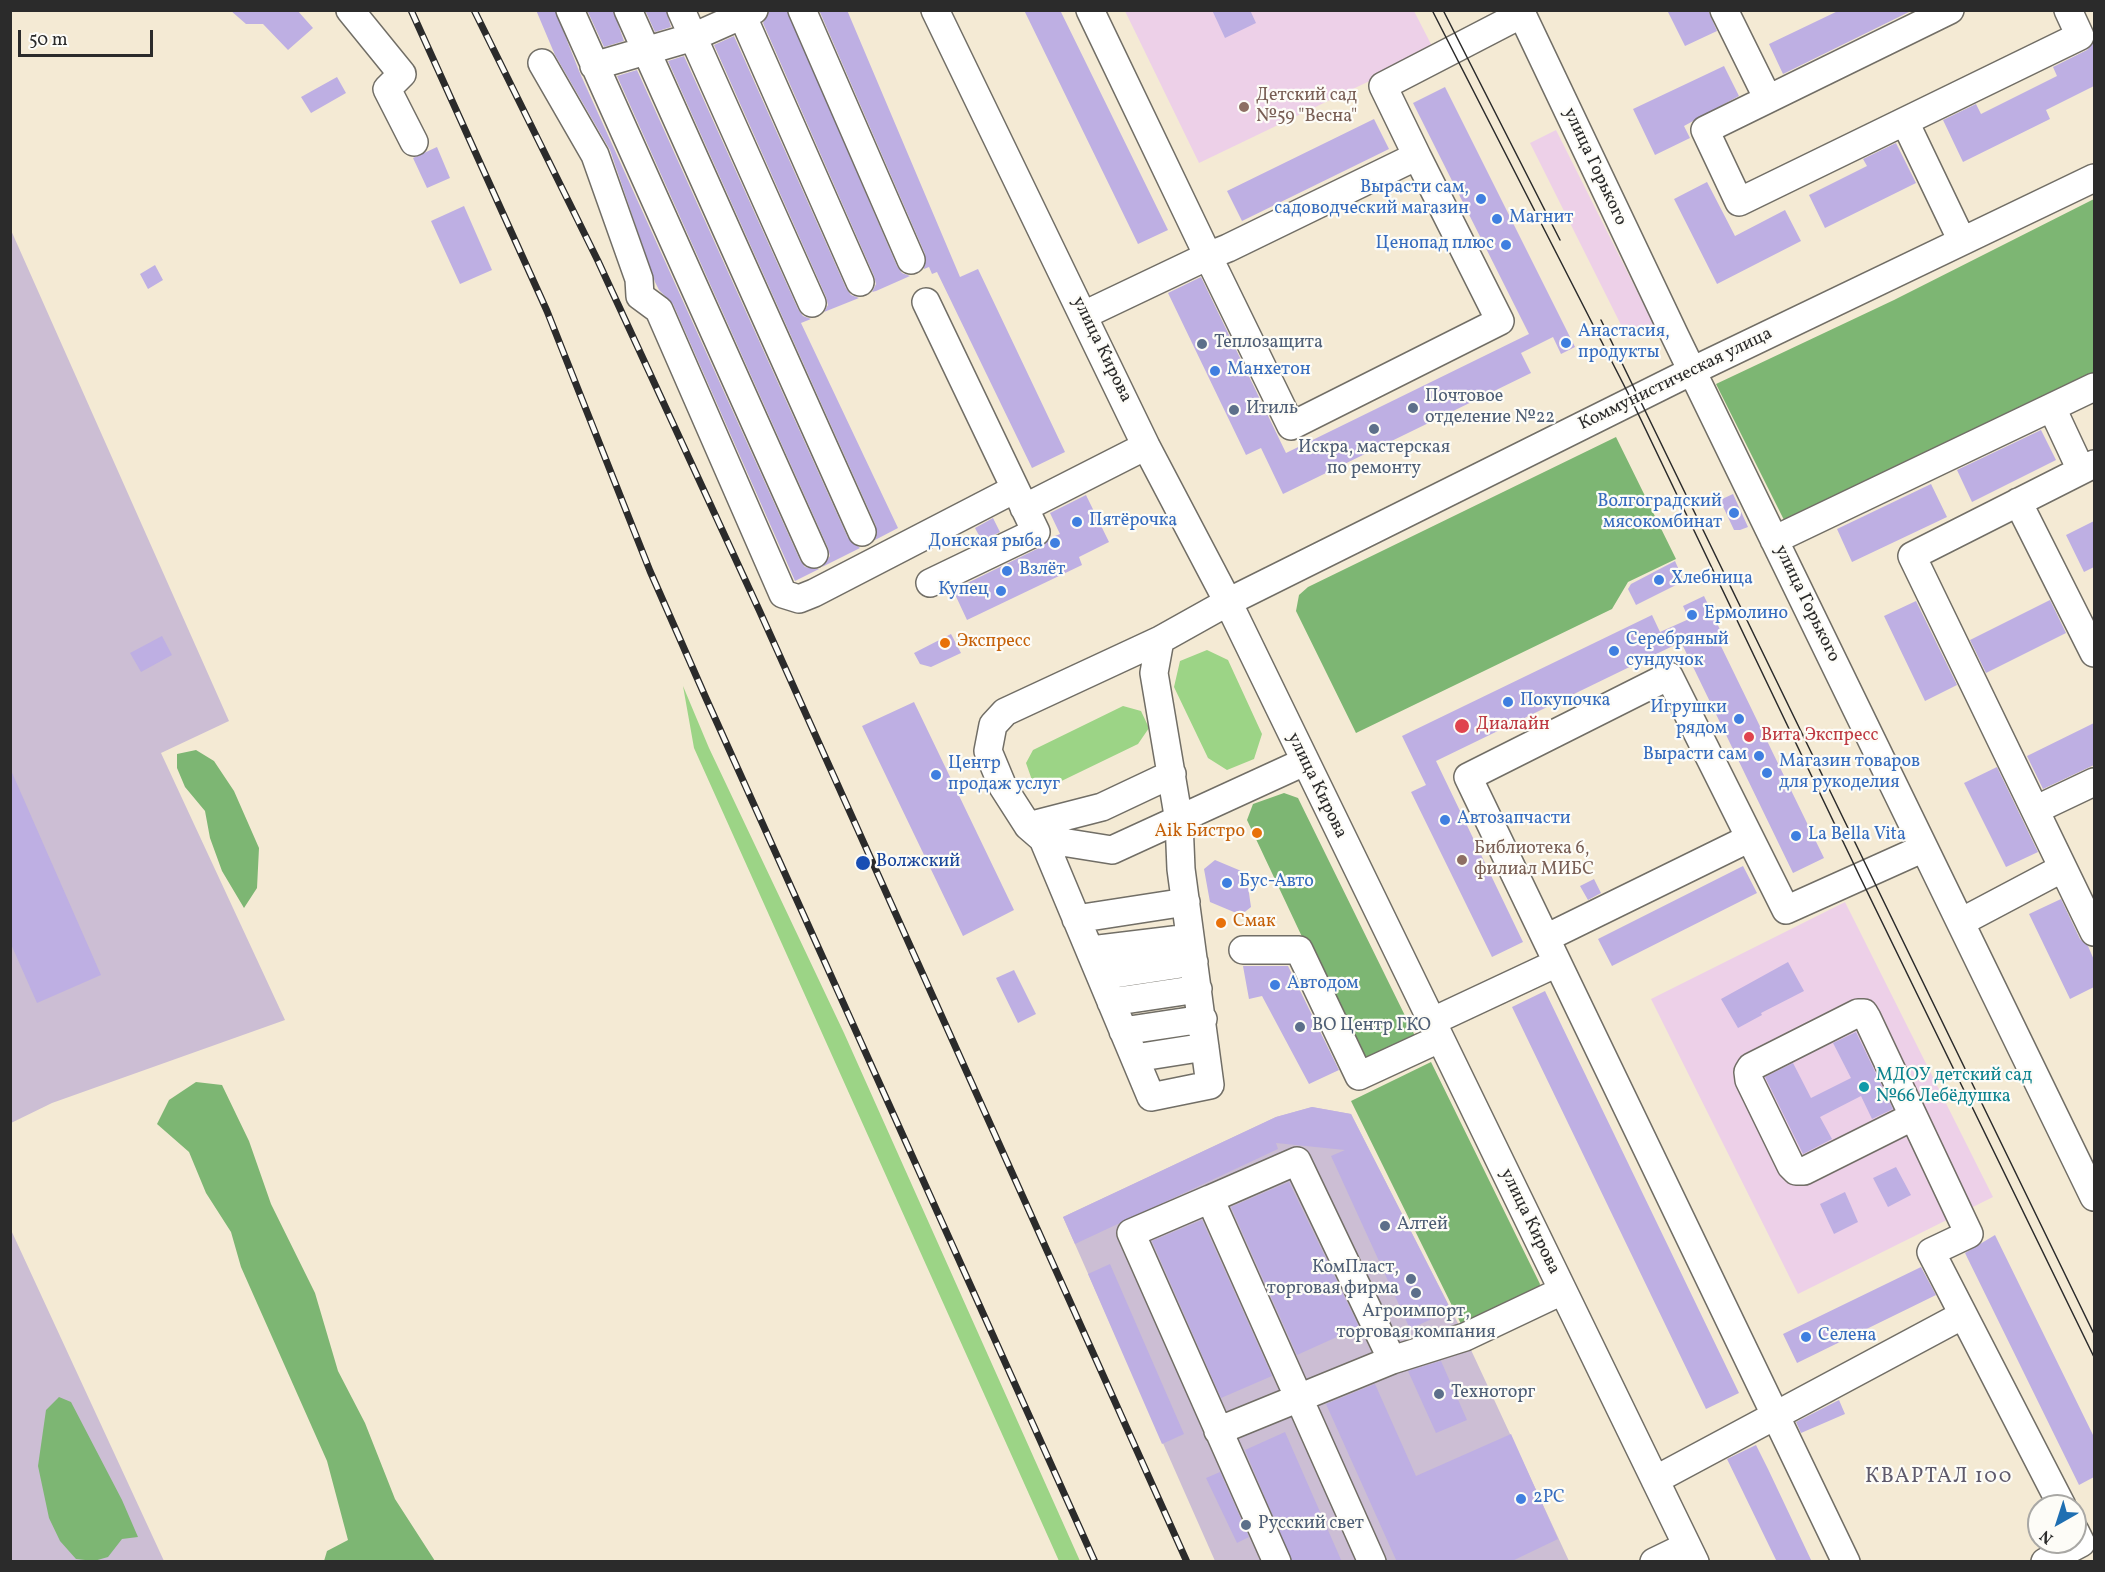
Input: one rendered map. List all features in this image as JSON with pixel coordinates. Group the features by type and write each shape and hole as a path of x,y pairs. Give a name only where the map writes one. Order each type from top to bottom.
{"street":[{"path":"350,10 402,75 387,89 414,142"},
{"path":"570,10 814,554"},
{"path":"628,10 862,532"},
{"path":"681,10 812,303"},
{"path":"802,10 911,260"},
{"name":"улица Кирова","path":"935,10 1146,446 1228,602 1691,1554"},
{"path":"1090,10 1291,426 1500,321 1383,86 1521,12"},
{"path":"1724,10 1768,99"},
{"path":"1950,10 1705,130 1739,202 2080,36 2068,10"},
{"path":"594,66 693,37 745,12 860,282"},
{"name":"улица Горького","path":"1521,12 1692,371 2094,1197"},
{"path":"542,63 595,155 639,279 640,296 659,310 783,594 799,599 1019,498 1146,446"},
{"path":"1905,122 1962,242"},
{"path":"1084,315 1417,156"},
{"name":"Коммунистическая улица","path":"1205,1047 1210,1085 1151,1097 1091,950 1036,832 1003,788 988,751 993,725 1005,712 1160,640 1228,602 1692,371 2094,178"},
{"path":"926,302 1036,532 930,583"},
{"path":"1774,540 2094,387"},
{"path":"2052,408 2088,467 1912,556 2063,868 2093,924"},
{"path":"2018,502 2094,653"},
{"path":"1135,1058 1205,1047 1186,903 1179,821 1154,673 1160,640"},
{"path":"1846,1562 1778,1416 1468,777 1669,676 1786,910 1924,848"},
{"path":"1036,832 1112,850 1304,762"},
{"path":"1036,832 1102,807 1172,774"},
{"path":"2035,810 2094,782"},
{"path":"1546,938 1750,838"},
{"path":"1961,922 2063,868"},
{"path":"1076,919 1186,903"},
{"path":"1091,950 1192,950"},
{"path":"1102,976 1192,950"},
{"path":"1244,950 1299,950 1359,1076 1557,963"},
{"path":"1111,1002 1198,989"},
{"path":"1912,1117 1804,1172 1796,1171 1749,1080 1748,1072 1751,1067 1858,1013 1864,1013 1968,1234 1931,1252 2056,1494"},
{"path":"1123,1031 1203,1019"},
{"path":"1277,1562 1131,1233 1297,1161 1392,1360"},
{"path":"1210,1199 1372,1562"},
{"path":"1218,1431 1392,1360 1465,1338 1562,1291"},
{"path":"1655,1480 1963,1315"},
{"path":"1654,1562 1691,1554"},
{"path":"2044,1562 2060,1554"}],"shaded area":[{"name":"Детский сад №59 \"Весна\"","path":"1125,11 1414,11 1434,50 1199,163"},
{"path":"1556,130 1654,325 1628,339 1530,143"},
{"path":"10,228 229,721 161,753 285,1020 52,1103 11,1123"},
{"path":"1845,902 1993,1197 1798,1294 1651,999"},
{"path":"1312,1107 1351,1114 1465,1337 1569,1561 1215,1561 1063,1217 1276,1117"},
{"path":"11,1230 164,1561 11,1561"}],"green space":[{"path":"2094,199 2094,374 1787,526 1716,384 1894,300"},
{"path":"1616,437 1676,559 1628,582 1612,609 1356,733 1296,611 1299,595 1308,587"},
{"path":"1207,650 1228,660 1262,734 1254,759 1227,770 1208,758 1174,687 1180,661"},
{"path":"683,686 709,748 844,1033 1080,1561 1059,1561 694,748"},
{"path":"1123,706 1141,711 1149,728 1138,744 1047,788 1033,783 1026,763 1033,750"},
{"path":"196,750 214,761 234,791 259,848 257,888 244,908 222,871 210,838 205,811 185,787 177,768 177,754"},
{"path":"1284,793 1298,798 1415,1036 1361,1062 1247,820 1253,804"},
{"path":"1431,1062 1540,1284 1538,1293 1463,1328 1351,1101"},
{"path":"196,1082 222,1085 249,1141 271,1204 315,1293 338,1371 365,1423 395,1499 435,1561 324,1561 327,1551 348,1540 327,1461 241,1267 231,1232 206,1193 189,1152 157,1124 169,1100"},
{"path":"59,1397 71,1402 122,1500 138,1537 122,1539 108,1557 94,1561 76,1559 60,1541 49,1518 38,1466 46,1410"}],"building":[{"path":"230,10 297,10 313,28 288,50 263,24 246,24"},
{"path":"536,10 555,10 579,71 800,560 805,567 819,569 795,581 673,304 659,290 655,282 610,150 555,55"},
{"path":"587,10 613,10 624,41 604,47"},
{"path":"645,10 666,10 671,27 655,32"},
{"path":"770,10 787,10 897,266 902,273 910,276 872,292 876,284 874,276 763,23"},
{"path":"819,10 847,10 960,277 978,269 1065,452 1032,468 937,272 932,274 929,267 924,269 925,254"},
{"path":"1024,10 1060,10 1168,230 1138,244"},
{"path":"1212,10 1250,10 1256,23 1225,38"},
{"path":"1667,10 1708,10 1717,31 1685,46"},
{"path":"1840,10 1913,10 1783,74 1769,44"},
{"path":"734,36 846,288 851,295 859,298 824,312 828,305 826,297 714,45"},
{"path":"2094,42 2094,86 2046,110 2050,119 1963,162 1943,120 1976,104 1981,114 2057,76 2053,67 2087,50"},
{"path":"684,56 798,309 803,316 811,319 801,323 898,528 875,540 876,526 668,61"},
{"path":"1724,66 1739,96 1684,126 1690,138 1655,155 1633,109"},
{"path":"637,70 848,538 860,548 822,567 830,556 828,548 617,76"},
{"path":"337,77 346,93 311,113 301,97"},
{"path":"1445,87 1575,347 1561,354 1553,337 1521,353 1531,373 1283,494 1261,448 1246,455 1168,293 1201,277 1286,453 1529,334 1413,103"},
{"path":"1374,119 1389,149 1242,221 1227,191"},
{"path":"1896,143 1916,183 1825,228 1809,195 1867,166 1863,159"},
{"path":"437,147 450,178 427,188 413,158"},
{"path":"1707,182 1735,236 1785,210 1801,241 1717,284 1674,199"},
{"path":"464,206 492,270 460,284 431,221"},
{"path":"155,265 163,280 148,289 140,274"},
{"path":"2041,430 2056,460 1972,502 1957,470"},
{"path":"1931,484 1947,517 1852,562 1837,529"},
{"name":"Волгоградский мясокомбинат","path":"1733,494 1748,527 1740,530 1734,530 1720,500"},
{"path":"1086,495 1109,542 1079,557 1082,565 967,620 953,590 1043,546 1050,538 1060,534 1050,513"},
{"path":"993,518 1000,532 982,541 975,528"},
{"path":"2094,521 2094,567 2084,572 2066,535"},
{"name":"Хлебница","path":"1675,561 1682,577 1680,583 1636,605 1628,589 1631,584"},
{"path":"1704,596 1724,638 1718,640 1824,858 1793,873 1681,642 1436,761 1523,942 1492,957 1411,792 1426,785 1402,736 1652,615 1660,632 1689,619 1683,606"},
{"path":"2050,600 2066,633 1986,673 1970,640"},
{"path":"1916,601 1957,685 1925,701 1884,616"},
{"name":"Экспресс","path":"951,634 961,653 931,667 920,664 914,653"},
{"path":"162,636 172,655 141,672 130,653"},
{"name":"Волжский","path":"914,702 1014,910 963,936 862,726"},
{"path":"2094,723 2094,765 2043,789 2027,756"},
{"path":"1997,767 2038,852 2006,867 1964,783"},
{"path":"10,768 101,975 37,1003 10,942"},
{"path":"1215,860 1246,873 1251,907 1241,915 1210,902 1204,869"},
{"path":"1743,866 1757,893 1612,966 1598,939"},
{"path":"1594,879 1601,893 1588,900 1580,886"},
{"path":"2061,899 2080,939 2088,946 2094,960 2094,987 2070,999 2029,914"},
{"path":"1788,962 1804,991 1761,1013 1762,1015 1738,1028 1721,999"},
{"path":"1243,966 1288,966 1339,1070 1309,1084 1262,996 1249,999"},
{"path":"1014,970 1036,1014 1018,1023 996,978"},
{"path":"1545,991 1739,1393 1706,1409 1512,1007"},
{"name":"МДОУ детский сад №66 Лебёдушка","path":"1856,1032 1893,1109 1872,1119 1861,1096 1820,1117 1832,1139 1803,1154 1765,1077 1793,1063 1811,1098 1851,1078 1833,1043"},
{"path":"1312,1107 1351,1114 1451,1310 1410,1329 1331,1156 1345,1150 1276,1143 1278,1149 1075,1244 1063,1217 1276,1117"},
{"path":"1896,1167 1911,1195 1888,1207 1873,1178"},
{"path":"1289,1182 1359,1327 1297,1355 1231,1207"},
{"path":"1845,1192 1858,1222 1834,1234 1820,1204"},
{"path":"1202,1220 1272,1376 1221,1398 1152,1241"},
{"path":"1995,1235 2094,1437 2094,1477 2079,1485 1965,1253"},
{"path":"1110,1264 1184,1434 1162,1444 1088,1274"},
{"path":"1921,1267 1936,1295 1797,1363 1783,1334"},
{"path":"1441,1361 1467,1420 1436,1433 1408,1371"},
{"path":"1375,1384 1416,1476 1511,1434 1558,1539 1510,1562 1397,1562 1326,1404"},
{"path":"1839,1400 1845,1414 1801,1433 1796,1422"},
{"path":"1285,1432 1342,1562 1292,1562 1245,1450"},
{"path":"1756,1445 1812,1562 1777,1562 1727,1459"},
{"path":"1220,1472 1249,1537 1237,1543 1206,1478"}],"tram line":[{"path":"1432,10 1632,401 1860,877 2094,1357"},
{"path":"1443,10 1560,240"},
{"path":"1601,320 2094,1334"}],"railway":[{"path":"411,10 547,311 650,571 705,696 1095,1562"},
{"path":"474,10 598,261 760,612 1187,1562"}],"place":[{"name":"Детский сад №59 \"Весна\"","path":"1244,107"},
{"name":"Вырасти сам, садоводческий магазин","path":"1481,199"},
{"name":"Магнит","path":"1497,219"},
{"name":"Ценопад плюс","path":"1506,245"},
{"name":"Анастасия, продукты","path":"1566,343"},
{"name":"Теплозащита","path":"1202,344"},
{"name":"Манхетон","path":"1215,371"},
{"name":"Почтовое отделение №22","path":"1413,408"},
{"name":"Итиль","path":"1234,410"},
{"name":"Искра, мастерская по ремонту","path":"1374,429"},
{"name":"Волгоградский мясокомбинат","path":"1734,513"},
{"name":"Пятёрочка","path":"1077,522"},
{"name":"Донская рыба","path":"1055,543"},
{"name":"Взлёт","path":"1007,571"},
{"name":"Хлебница","path":"1659,580"},
{"name":"Купец","path":"1001,591"},
{"name":"Ермолино","path":"1692,615"},
{"name":"Экспресс","path":"945,643"},
{"name":"Серебряный сундучок","path":"1614,651"},
{"name":"Покупочка","path":"1508,702"},
{"name":"Игрушки рядом","path":"1739,719"},
{"name":"Диалайн","path":"1462,726"},
{"name":"Вита Экспресс","path":"1749,737"},
{"name":"Вырасти сам","path":"1759,756"},
{"name":"Магазин товаров для рукоделия","path":"1767,773"},
{"name":"Центр продаж услуг","path":"936,775"},
{"name":"Автозапчасти","path":"1445,820"},
{"name":"Aik Бистро","path":"1257,833"},
{"name":"La Bella Vita","path":"1796,836"},
{"name":"Библиотека 6, филиал МИБС","path":"1462,860"},
{"name":"Волжский","path":"863,863"},
{"name":"Бус-Авто","path":"1227,883"},
{"name":"Смак","path":"1221,923"},
{"name":"Автодом","path":"1275,985"},
{"name":"ВО Центр ГКО","path":"1300,1027"},
{"name":"МДОУ детский сад №66 Лебёдушка","path":"1864,1087"},
{"name":"Алтей","path":"1385,1226"},
{"name":"КомПласт, торговая фирма","path":"1411,1279"},
{"name":"Агроимпорт, торговая компания","path":"1416,1293"},
{"name":"Селена","path":"1806,1337"},
{"name":"Техноторг","path":"1439,1394"},
{"name":"2РС","path":"1521,1499"},
{"name":"Русский свет","path":"1246,1525"}],"district":[{"name":"КВАРТАЛ 100","path":"1939,1478"}]}
